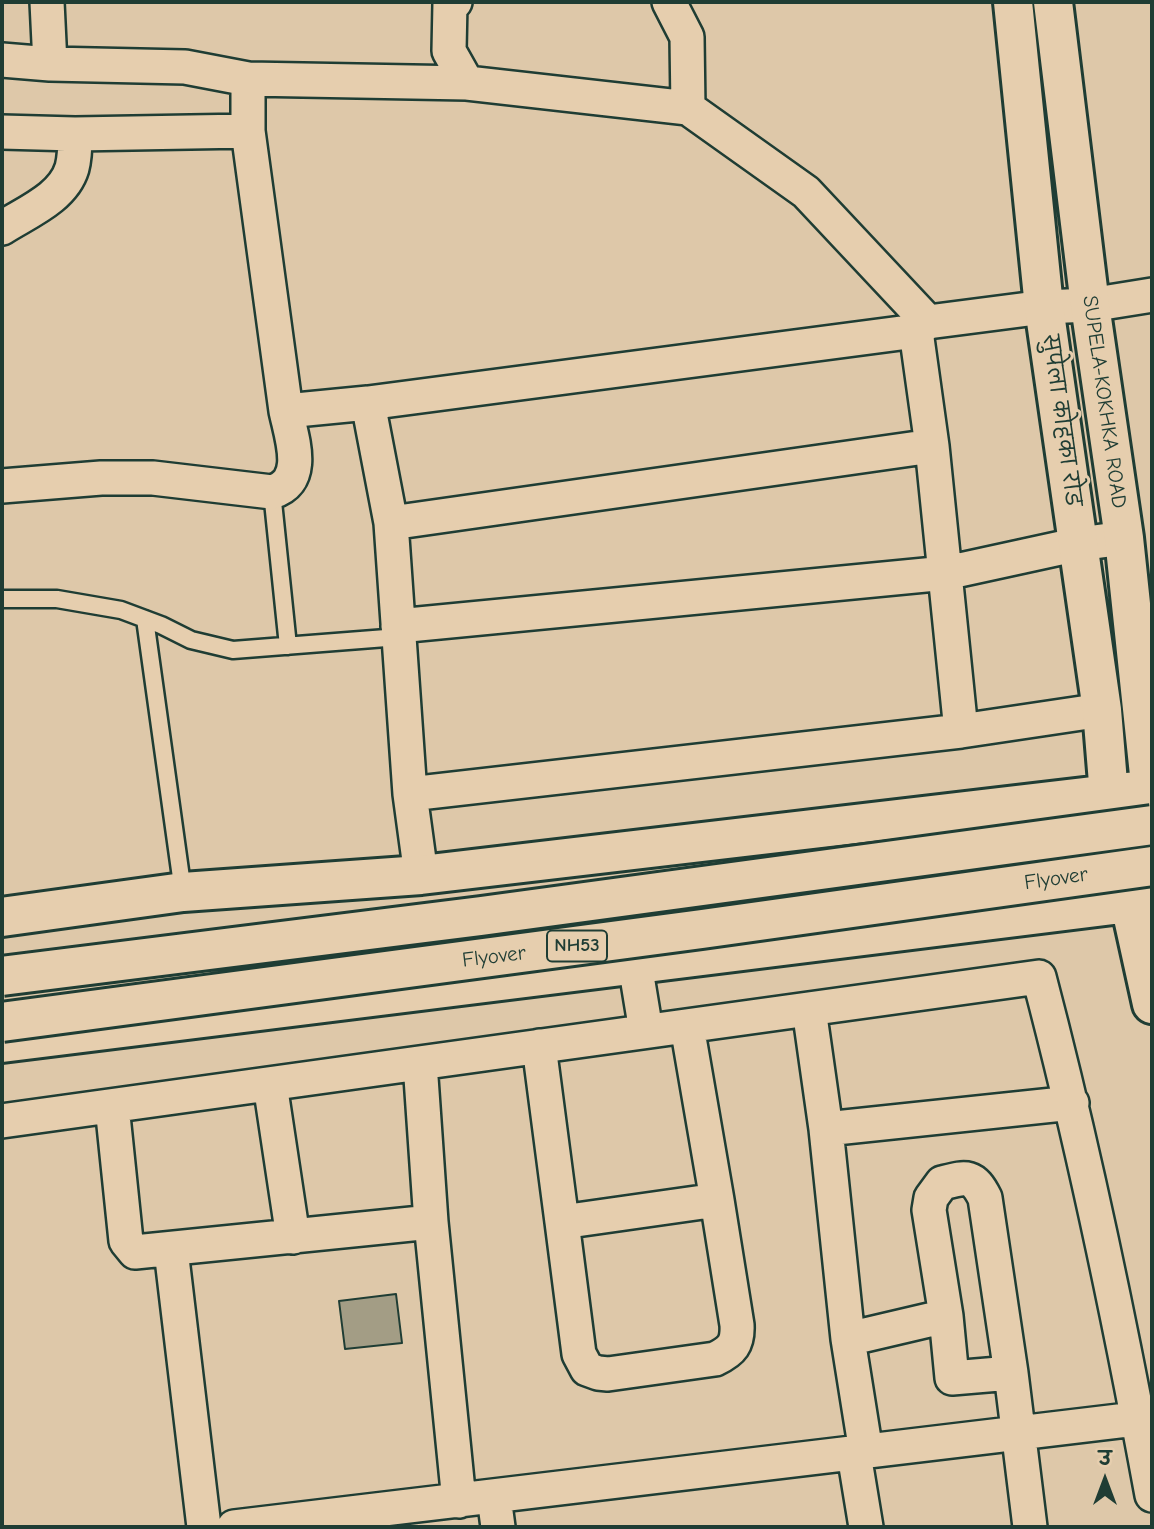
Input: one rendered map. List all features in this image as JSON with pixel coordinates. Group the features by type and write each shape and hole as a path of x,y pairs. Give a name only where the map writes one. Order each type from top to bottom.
{"main road":[{"name":"सुपेला कोहका रोड","path":"1013,2 1044,307 1102,710 1109,795"},
{"name":"SUPELA-KOKHKA ROAD","path":"1053,2 1090,305 1124,538 1146,809 1141,902 1152,1004"},
{"path":"2,918 183,892 421,875 1109,795 1146,809"},
{"name":"Flyover","path":"2,976 481,916 1146,809"},
{"name":"Flyover","path":"2,1022 1152,866"},
{"path":"2,1043 1141,902"}],"street":[{"path":"47,2 50,64"},
{"path":"447,2 449,51 467,83"},
{"path":"669,2 687,37 688,108"},
{"path":"2,60 50,64 185,67 248,79 467,83 688,108 806,192 922,327 961,731"},
{"path":"2,486 101,478 153,478 272,492 284,489 295,473 294,447 286,411 248,131 248,79"},
{"path":"2,132 75,134 248,131"},
{"path":"2,228 59,191 66,182 73,166 75,134"},
{"path":"286,411 368,403 922,327 1044,307 1090,305 1152,295"},
{"path":"368,403 391,523 410,794 421,875"},
{"path":"391,523 932,446"},
{"path":"399,631 946,573 1079,544 1124,538"},
{"path":"410,794 961,731 1102,710"},
{"path":"635,964 646,1031"},
{"path":"2,1121 1039,977 1072,1103 1145,1418 1152,1495"},
{"path":"810,1009 826,1129 866,1527"},
{"path":"538,1046 581,1361 587,1369 598,1373 622,1372 715,1359 729,1353 735,1345 737,1325 687,1026"},
{"path":"419,1063 431,1222 459,1501"},
{"path":"270,1084 293,1237"},
{"path":"826,1129 1072,1103"},
{"path":"112,1106 126,1241 135,1252 431,1222"},
{"path":"1011,1373 952,1378 946,1316 929,1210 931,1198 942,1183 968,1178 975,1182 985,1198 1011,1373 1030,1527"},
{"path":"562,1222 717,1200"},
{"path":"171,1250 204,1527"},
{"path":"848,1339 946,1316"},
{"path":"234,1527 459,1501 496,1512 860,1453 1145,1418"}],"lane":[{"path":"272,492 288,646"},
{"path":"2,599 57,599 121,611 191,640 233,650 288,646 399,631"},
{"path":"145,619 183,892"}],"building":[{"path":"396,1294 402,1343 345,1349 339,1301"}]}
